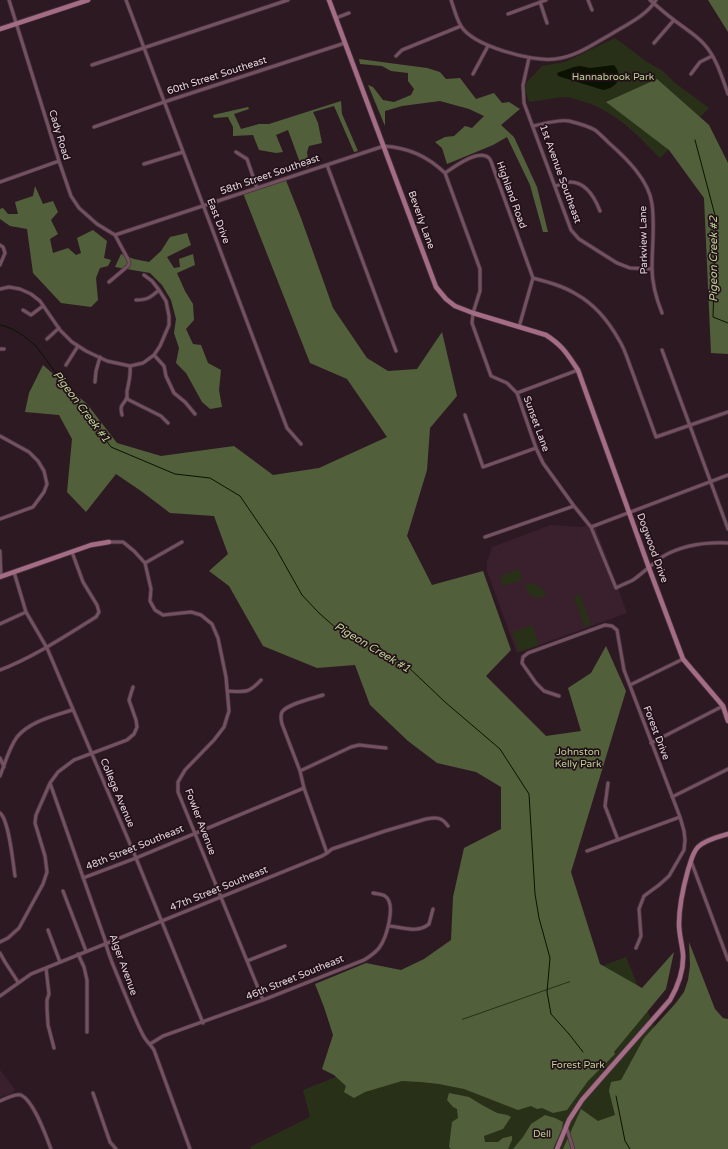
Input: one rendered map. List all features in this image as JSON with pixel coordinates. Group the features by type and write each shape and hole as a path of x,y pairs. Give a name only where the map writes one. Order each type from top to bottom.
{"street":[{"name":"Cady Road","path":"9,0 71,196 79,208 97,224 115,235"},
{"path":"0,29 88,0"},
{"name":"East Drive","path":"126,0 287,428 301,444"},
{"path":"92,64 288,0"},
{"name":"Beverly Lane","path":"329,0 436,287 455,306 473,313 546,335 555,341 566,352 578,370"},
{"path":"451,0 461,26 475,39 488,46 529,58 555,59 573,54 630,23 643,14 655,2"},
{"path":"508,14 546,0"},
{"path":"588,0 592,10"},
{"path":"650,0 655,2 674,20 704,44 718,67 728,94"},
{"path":"540,2 547,23"},
{"path":"336,18 349,13"},
{"path":"654,43 674,20"},
{"path":"396,56 402,50 461,26"},
{"name":"60th Street Southeast","path":"94,127 164,102 344,43"},
{"path":"473,74 488,46"},
{"path":"691,74 700,62 712,56"},
{"name":"1st Avenue Southeast","path":"529,58 523,85 524,103 571,230 579,239 617,263 630,268 652,269"},
{"name":"Parkview Lane","path":"533,126 551,122 568,121 595,130 635,169 645,185 652,202 654,223 652,269 654,286 662,313"},
{"path":"384,146 398,147 411,151 435,164 445,173"},
{"name":"58th Street Southeast","path":"115,235 384,146"},
{"path":"144,164 183,152"},
{"path":"236,152 247,159 257,188"},
{"name":"Highland Road","path":"445,173 458,164 476,156 484,155 489,158 533,278"},
{"path":"0,182 59,161"},
{"path":"327,165 396,351"},
{"name":"Sunset Lane","path":"445,173 480,270 480,291 473,313 472,323 491,376 507,382 517,393 542,463 591,527 616,588 633,580 649,568"},
{"path":"555,186 569,182 579,183 587,189 595,199 600,211"},
{"path":"109,282 129,264 129,261 115,235"},
{"path":"0,245 3,247 5,253 0,265"},
{"path":"0,289 9,287 20,289 31,294 40,301 59,328 72,342 100,358 130,366 143,362 154,356 169,325 166,301 152,281 144,275"},
{"path":"519,327 533,278 571,291 599,312 620,341 656,437 728,412"},
{"path":"136,300 144,300 159,290"},
{"path":"23,310 31,315 43,306"},
{"path":"47,339 59,328"},
{"path":"66,364 78,346"},
{"path":"662,350 728,529"},
{"path":"154,356 164,366 166,376 174,393 185,402 195,414"},
{"path":"95,382 96,370 100,358"},
{"path":"122,415 120,409 126,398 131,375 130,366"},
{"path":"517,393 578,370"},
{"name":"Dogwood Drive","path":"578,370 683,659 723,706 728,721"},
{"path":"126,398 161,416 168,423"},
{"path":"465,415 483,467 536,448"},
{"path":"0,436 29,452 38,461 44,472 47,484 44,492 33,507 0,519"},
{"path":"591,527 728,476"},
{"path":"485,537 574,506"},
{"path":"0,551 1,577 92,545 109,542"},
{"name":"Fowler Avenue","path":"109,542 123,542 134,551 144,563 151,589 150,601 155,610 163,615 191,612 202,615 212,624 218,638 228,691 229,711 224,727 214,740 185,770 178,782 178,792 263,1000"},
{"path":"144,563 182,542"},
{"path":"649,568 661,558 688,546 718,542 728,543"},
{"path":"0,670 14,665 47,648 96,617 99,612 97,605 83,582 72,552"},
{"name":"College Avenue","path":"14,572 26,612 47,648 136,858 203,1022"},
{"path":"0,624 26,612"},
{"name":"Forest Drive","path":"559,696 544,690 536,683 522,663 523,657 528,653 605,625 612,626 617,630 624,670 680,818 685,840 684,850 669,876 644,896 639,909 641,936 636,948"},
{"path":"630,686 683,659"},
{"path":"228,691 244,692 254,688 261,680"},
{"path":"0,942 8,938 19,928 43,884 47,872 45,856 35,823 36,815 50,783 58,772 74,760 127,740 134,734 137,727 136,720 129,700 133,687"},
{"path":"323,695 290,706 283,711 281,717 282,724 300,770 304,788 327,854"},
{"path":"651,743 723,706"},
{"path":"0,776 17,736 25,728 41,720 72,710"},
{"path":"300,770 351,747 359,745 386,748"},
{"path":"0,758 4,767"},
{"path":"672,797 728,769"},
{"name":"Alger Avenue","path":"50,783 110,957 135,1020 143,1036 154,1050 190,1149"},
{"path":"608,783 605,806 618,840"},
{"name":"48th Street Southeast","path":"83,878 136,858 304,788"},
{"path":"0,813 4,816 7,824 15,876"},
{"name":"47th Street Southeast","path":"0,996 31,974 161,920 327,854 332,849 345,844 426,818 441,818 448,826"},
{"path":"587,851 680,818"},
{"path":"557,1149 566,1126 582,1100 670,1000 676,990 681,976 683,955 679,926 680,906 684,884 693,853 704,842 728,834"},
{"path":"691,861 728,960"},
{"path":"63,891 86,952"},
{"name":"46th Street Southeast","path":"150,1044 164,1036 263,1000 364,960 379,948 389,926 390,908 387,897 373,893"},
{"path":"389,926 415,930 420,929 428,924 433,909"},
{"path":"48,930 60,962"},
{"path":"247,961 285,946"},
{"path":"0,953 4,962 18,982"},
{"path":"78,954 87,980 86,1032"},
{"path":"46,968 49,994 47,1000 48,1025 54,1048"},
{"path":"93,1094 110,1142 116,1149"},
{"path":"0,1101 21,1095 31,1105 51,1149"},
{"path":"566,1126 573,1149"}],"shaded area":[{"path":"614,65 617,69 619,78 618,81 612,87 603,90 558,76 557,73 580,66 590,68"},
{"path":"594,523 627,613 517,653 487,571 487,562 492,547 551,525 582,527"},
{"path":"0,1070 15,1089 12,1093 0,1097"}],"green space":[{"path":"708,0 728,0 728,32"},
{"name":"Hannabrook Park","path":"615,38 647,62 663,71 675,83 709,108 660,158 633,131 602,109 566,97 529,102 526,92 526,83 542,66 565,62"},
{"path":"359,59 427,68 440,72 446,79 460,78 476,99 494,93 502,103 509,102 520,109 501,125 514,137 537,187 548,232 543,232 530,185 507,137 493,145 447,164 442,148 435,142 445,137 454,136 465,126 472,128 484,116 469,109 440,101 402,106 385,111 385,126 368,85 373,87 383,100 394,102 411,95 414,89 408,81 408,73 391,71 382,66 360,64"},
{"path":"657,79 709,125 728,163 728,354 711,353 704,198 669,150 606,102"},
{"path":"341,101 342,114 358,151 354,152 334,106 313,112 318,123 322,143 309,146 307,152 309,167 302,168 288,130 276,135 283,152 276,153 259,150 253,135 233,136 233,127 228,117 214,118 213,115 248,107 249,109 234,114 241,129 259,124 269,124"},
{"name":"Johnston Kelly Park","path":"285,178 333,308 367,358 388,371 417,369 442,332 457,396 430,428 427,470 407,536 432,585 483,571 511,650 486,676 546,736 581,731 568,688 591,673 606,646 626,691 571,872 600,964 642,988 674,952 666,989 614,1052 615,1054 588,1081 567,1110 553,1113 542,1108 537,1109 531,1106 518,1110 464,1089 421,1082 402,1081 365,1092 354,1098 344,1092 346,1086 334,1075 322,1069 333,1035 315,984 366,963 401,970 424,959 451,940 453,897 464,848 501,829 501,787 476,772 437,763 408,741 370,705 355,665 317,668 263,646 229,586 209,571 228,554 214,516 170,513 116,474 86,512 67,492 72,439 59,415 25,412 29,393 43,365 87,404 117,443 161,456 234,446 273,475 319,468 387,437 347,379 310,363 243,193","holes":["570,981 570,982 462,1020"]},
{"path":"35,186 43,204 53,201 58,212 51,220 58,234 50,239 53,253 68,248 76,255 81,253 77,238 93,230 107,241 104,258 111,260 108,266 100,268 96,278 98,300 91,307 61,303 33,273 27,229 10,226 0,219 0,209 3,208 8,214 18,214 15,202 33,196"},
{"path":"187,233 191,245 167,257 174,268 180,267 179,259 193,254 195,265 177,273 193,304 194,320 186,329 193,344 201,345 208,363 221,370 219,390 222,407 210,409 202,402 186,373 176,363 179,348 174,333 176,319 171,300 162,285 150,273 115,267 121,254 134,259 149,262 161,251 170,237"},
{"path":"519,569 522,580 504,586 500,576"},
{"path":"532,583 541,588 547,596 538,598 530,595 525,585"},
{"path":"580,594 591,625 585,627 574,597"},
{"path":"532,625 539,645 519,652 512,632"},
{"path":"689,942 715,1009 723,1018 728,1019 728,1149 563,1149 581,1109 598,1121 615,1115 609,1091 611,1082 621,1080 644,1038 684,992 690,966"},
{"name":"Forest Park","path":"626,957 685,1104 728,1149 251,1149 250,1147 310,1117 303,1090 341,1075 366,1055"},
{"path":"449,1093 469,1097 497,1113 511,1117 503,1129 484,1136 485,1142 498,1142 503,1138 512,1136 508,1149 451,1149 449,1147 452,1122 458,1118 457,1109 447,1100"},
{"name":"Dell","path":"545,1115 563,1122 562,1129 553,1149 513,1149 531,1124"}],"waterway":[{"name":"Pigeon Creek #2","path":"695,140 716,219 713,317 728,323"},
{"name":"Pigeon Creek #1","path":"0,325 24,336 36,346 111,447 175,474 210,478 240,496 275,547 302,595 319,613 336,628 405,664 445,702 500,749 529,794 535,894 539,918 550,958 547,992 551,1014 583,1052"},
{"name":"Pigeon Creek #1","path":"616,1096 625,1141 630,1149"}]}
